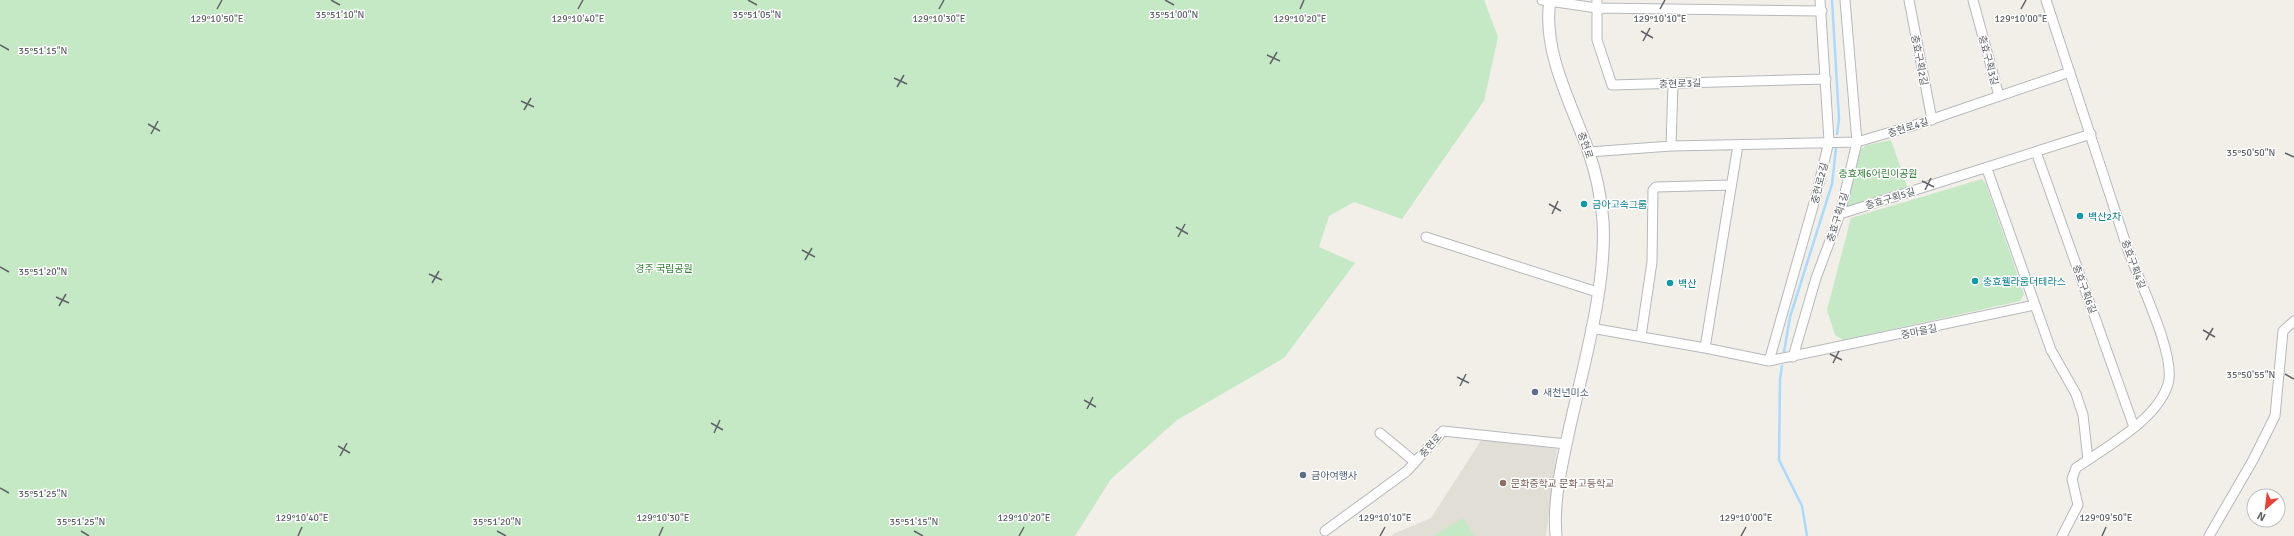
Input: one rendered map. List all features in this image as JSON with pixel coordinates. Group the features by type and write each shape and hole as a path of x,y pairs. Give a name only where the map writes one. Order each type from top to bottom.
{"street":[{"name":"충현로2길","path":"1769,361 1816,196 1829,141 1822,11 1820,0"},
{"name":"충효구획1길","path":"1793,357 1816,278 1840,214 1857,142 1845,0"},
{"name":"충효구획2길","path":"1909,0 1932,120"},
{"name":"충효구획3길","path":"1973,0 1999,96"},
{"name":"충효구획4길","path":"2046,0 2128,251 2160,331 2169,370 2168,384 2161,401 2148,417 2076,468 2072,479 2078,505 2062,536"},
{"path":"1547,1 1822,11"},
{"name":"충현로","path":"1547,1 1552,50 1589,152 1595,173 1603,220 1603,245 1591,328 1566,444 1554,511 1556,536"},
{"name":"충현로3길","path":"1597,4 1597,40 1612,85 1826,79"},
{"name":"충현로4길","path":"1589,152 1671,146 1829,141 1857,142 1932,120 2070,72"},
{"path":"1671,146 1673,83"},
{"name":"충효구획5길","path":"1840,214 2091,134"},
{"path":"1705,348 1738,145"},
{"name":"충효구획6길","path":"2036,152 2134,427"},
{"path":"1987,168 2051,350 2076,394 2083,416 2088,460"},
{"path":"1641,336 1652,262 1653,190 1656,187 1731,184"},
{"path":"1426,237 1597,292"},
{"name":"중마을길","path":"1591,328 1641,336 1769,361 2034,305"},
{"path":"2209,536 2253,460 2275,416 2283,331 2294,321"},
{"name":"충현로","path":"1325,531 1407,471 1443,431 1566,444"},
{"name":"충현로","path":"1380,433 1415,462"}],"shaded area":[{"name":"문화중학교 문화고등학교","path":"1484,436 1557,449 1546,536 1392,536 1393,534 1431,518"}],"green space":[{"name":"경주 국립공원","path":"0,0 1484,0 1498,37 1484,101 1402,219 1354,202 1329,216 1319,247 1355,263 1284,358 1177,420 1111,479 1075,536 0,536"},
{"name":"충효제6어린이공원","path":"1891,140 1908,189 1846,208 1858,151 1867,145"},
{"path":"1982,179 1986,184 2024,294 2020,301 1843,340 1835,335 1827,310 1851,218"},
{"path":"1461,519 1464,519 1474,536 1433,536"}],"waterway":[{"path":"1832,0 1839,119 1837,134"},
{"path":"1784,352 1790,317 1832,184 1836,148"},
{"path":"1782,366 1780,380 1779,460 1802,506 1807,536"}],"place":[{"name":"금아고속그룹","path":"1584,204"},
{"name":"백산2차","path":"2080,216"},
{"name":"충효웰라움더테라스","path":"1975,281"},
{"name":"백산","path":"1670,283"},
{"name":"새천년미소","path":"1535,392"},
{"name":"금아여행사","path":"1303,475"},
{"name":"문화중학교 문화고등학교","path":"1503,483"}]}
